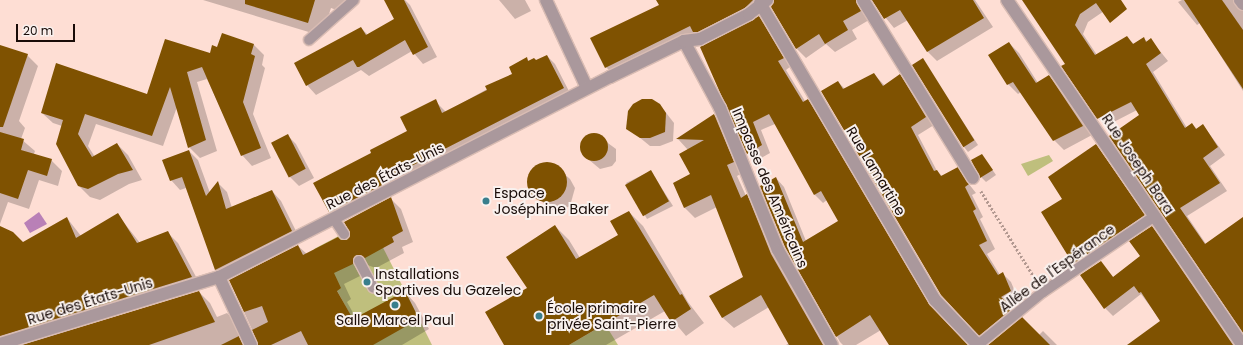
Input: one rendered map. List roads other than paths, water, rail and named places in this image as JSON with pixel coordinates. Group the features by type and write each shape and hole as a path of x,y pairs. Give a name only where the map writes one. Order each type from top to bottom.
{"street":[{"path":"546,0 586,89"},
{"path":"862,0 973,178"},
{"name":"Rue Joseph Bara","path":"1007,0 1156,216 1242,345"},
{"path":"1240,0 1243,4"},
{"name":"Rue des États-Unis","path":"0,344 219,277 586,89 684,41 700,39 749,14 763,2"},
{"name":"Rue Lamartine","path":"763,2 935,300 978,345"},
{"name":"Impasse des Américains","path":"684,41 720,108 778,250 832,345"},
{"path":"219,277 251,345"}],"lane":[{"path":"309,40 354,0"},
{"name":"Allée de l'Espérance","path":"978,345 1043,292 1156,216"},
{"path":"334,219 344,234"},
{"path":"359,261 373,287"}],"place":[{"name":"Espace Joséphine Baker","path":"486,201"},
{"name":"Installations Sportives du Gazelec","path":"367,282"},
{"name":"Salle Marcel Paul","path":"395,305"},
{"name":"École primaire privée Saint-Pierre","path":"539,316"}]}
